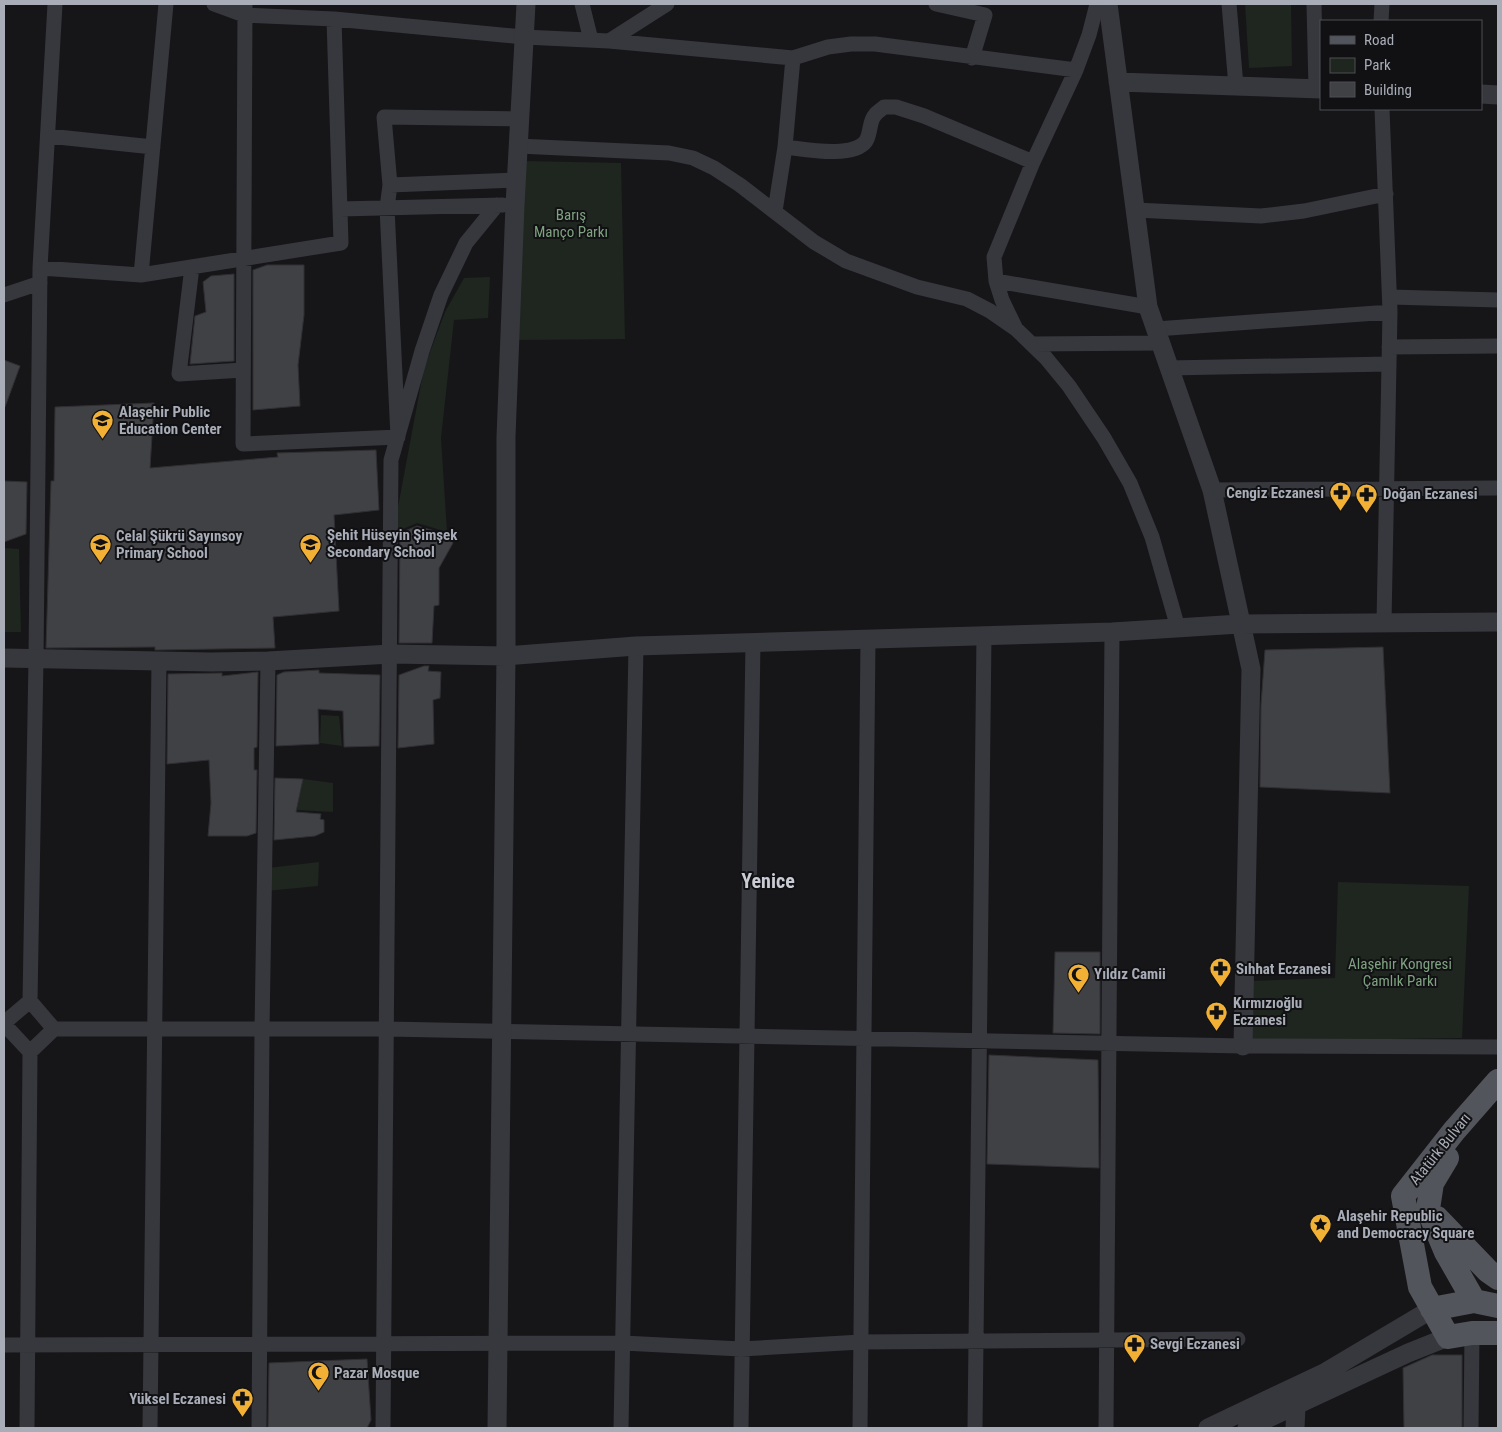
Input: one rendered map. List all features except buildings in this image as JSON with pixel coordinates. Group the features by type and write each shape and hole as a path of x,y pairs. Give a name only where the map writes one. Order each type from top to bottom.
{"main road":[{"name":"Atatürk Bulvarı","path":"1448,1337 1420,1288 1403,1196 1454,1131 1498,1081"},
{"name":"Atatürk Bulvarı","path":"1474,1301 1446,1252 1428,1209 1432,1183 1444,1162 1498,1104"},
{"name":"Atatürk Bulvarı","path":"1428,1209 1488,1271 1498,1278"},
{"path":"1472,1333 1474,1301"},
{"path":"1432,1309 1474,1301 1498,1306"},
{"path":"1448,1337 1472,1333 1498,1333"}],"street":[{"path":"54,1028 30,1001 40,276 55,4"},
{"path":"141,275 166,4"},
{"path":"214,4 244,10 524,37 609,41 793,58 828,47 851,44 875,44 1076,70"},
{"path":"497,1428 506,656 506,205 516,180 526,4"},
{"path":"582,4 591,40"},
{"path":"609,41 647,11 668,4"},
{"path":"936,4 985,15 972,58"},
{"path":"1016,329 1002,300 996,281 994,257 1033,162 1076,70 1089,35 1097,4"},
{"path":"1108,4 1148,307 1212,490 1251,669 1242,1046"},
{"path":"1229,4 1236,86"},
{"path":"1118,82 1318,89 1314,4"},
{"path":"1381,20 1382,4"},
{"path":"244,10 243,444 398,437"},
{"path":"4,296 40,276 141,275 341,243 334,19"},
{"path":"774,212 785,148 793,58"},
{"path":"1482,94 1498,95"},
{"path":"785,148 836,152 853,149 864,143 870,132 873,116 884,107 896,107 924,116 1033,162"},
{"path":"1382,110 1390,297 1384,622"},
{"path":"398,437 387,208 390,185 384,117 520,119"},
{"path":"48,136 153,147"},
{"path":"518,146 669,153 693,158 714,168 740,185 814,242 846,261 917,287 967,299 990,310 1016,329 1032,344 1069,386 1104,438 1130,483 1152,536 1178,628"},
{"path":"390,185 516,180"},
{"path":"1135,210 1261,216 1304,211 1386,194"},
{"path":"340,209 506,205"},
{"path":"383,1428 388,1029 391,460 422,351 441,295 466,243 506,205"},
{"path":"192,267 179,374 243,370"},
{"path":"996,281 1148,307"},
{"path":"1390,297 1498,300"},
{"path":"1032,344 1158,336 1390,312"},
{"path":"1390,347 1498,346"},
{"path":"1168,368 1389,364"},
{"path":"1212,490 1498,488"},
{"path":"4,658 268,661 390,654 506,656 636,646 1112,632 1240,624 1498,622"},
{"path":"1106,1428 1112,632"},
{"path":"974,1428 984,635"},
{"path":"860,1428 868,639"},
{"path":"741,1428 753,642"},
{"path":"621,1428 636,646"},
{"path":"150,1428 158,660"},
{"path":"259,1428 262,1029 268,661"},
{"path":"27,1428 30,1052 4,1024 30,1001"},
{"path":"30,1052 54,1028 388,1029 1242,1046 1498,1047"},
{"path":"1208,1428 1326,1372 1432,1309"},
{"path":"1471,1428 1472,1333"},
{"path":"1247,1428 1296,1407 1408,1353 1448,1337"},
{"path":"4,1345 623,1343 741,1349 861,1342 1238,1339"},
{"path":"1295,1428 1296,1407"}],"green space":[{"path":"1245,4 1291,4 1292,66 1249,68"},
{"name":"Barış Manço Parkı","path":"522,161 621,163 625,339 517,340"},
{"path":"490,277 488,318 454,320 441,438 447,532 417,523 396,532 398,507 424,368 445,312 464,278"},
{"path":"4,548 19,549 21,632 4,632"},
{"path":"321,715 339,716 342,746 320,743"},
{"path":"303,779 333,783 333,812 297,810"},
{"path":"319,862 318,886 266,891 268,868"},
{"name":"Alaşehir Kongresi Çamlık Parkı","path":"1338,882 1469,886 1462,1038 1250,1041 1250,981 1335,978"}],"place":[{"name":"Alaşehir Public Education Center","path":"103,440"},
{"name":"Cengiz Eczanesi","path":"1340,512"},
{"name":"Doğan Eczanesi","path":"1367,513"},
{"name":"Şehit Hüseyin Şimşek Secondary School","path":"311,563"},
{"name":"Celal Şükrü Sayınsoy Primary School","path":"100,564"},
{"name":"Sıhhat Eczanesi","path":"1220,988"},
{"name":"Yıldız Camii","path":"1078,993"},
{"name":"Kırmızıoğlu Eczanesi","path":"1217,1031"},
{"name":"Alaşehir Republic and Democracy Square","path":"1321,1244"},
{"name":"Sevgi Eczanesi","path":"1134,1363"},
{"name":"Pazar Mosque","path":"318,1392"},
{"name":"Yüksel Eczanesi","path":"242,1418"}],"district":[{"name":"Yenice","path":"768,881"}]}
